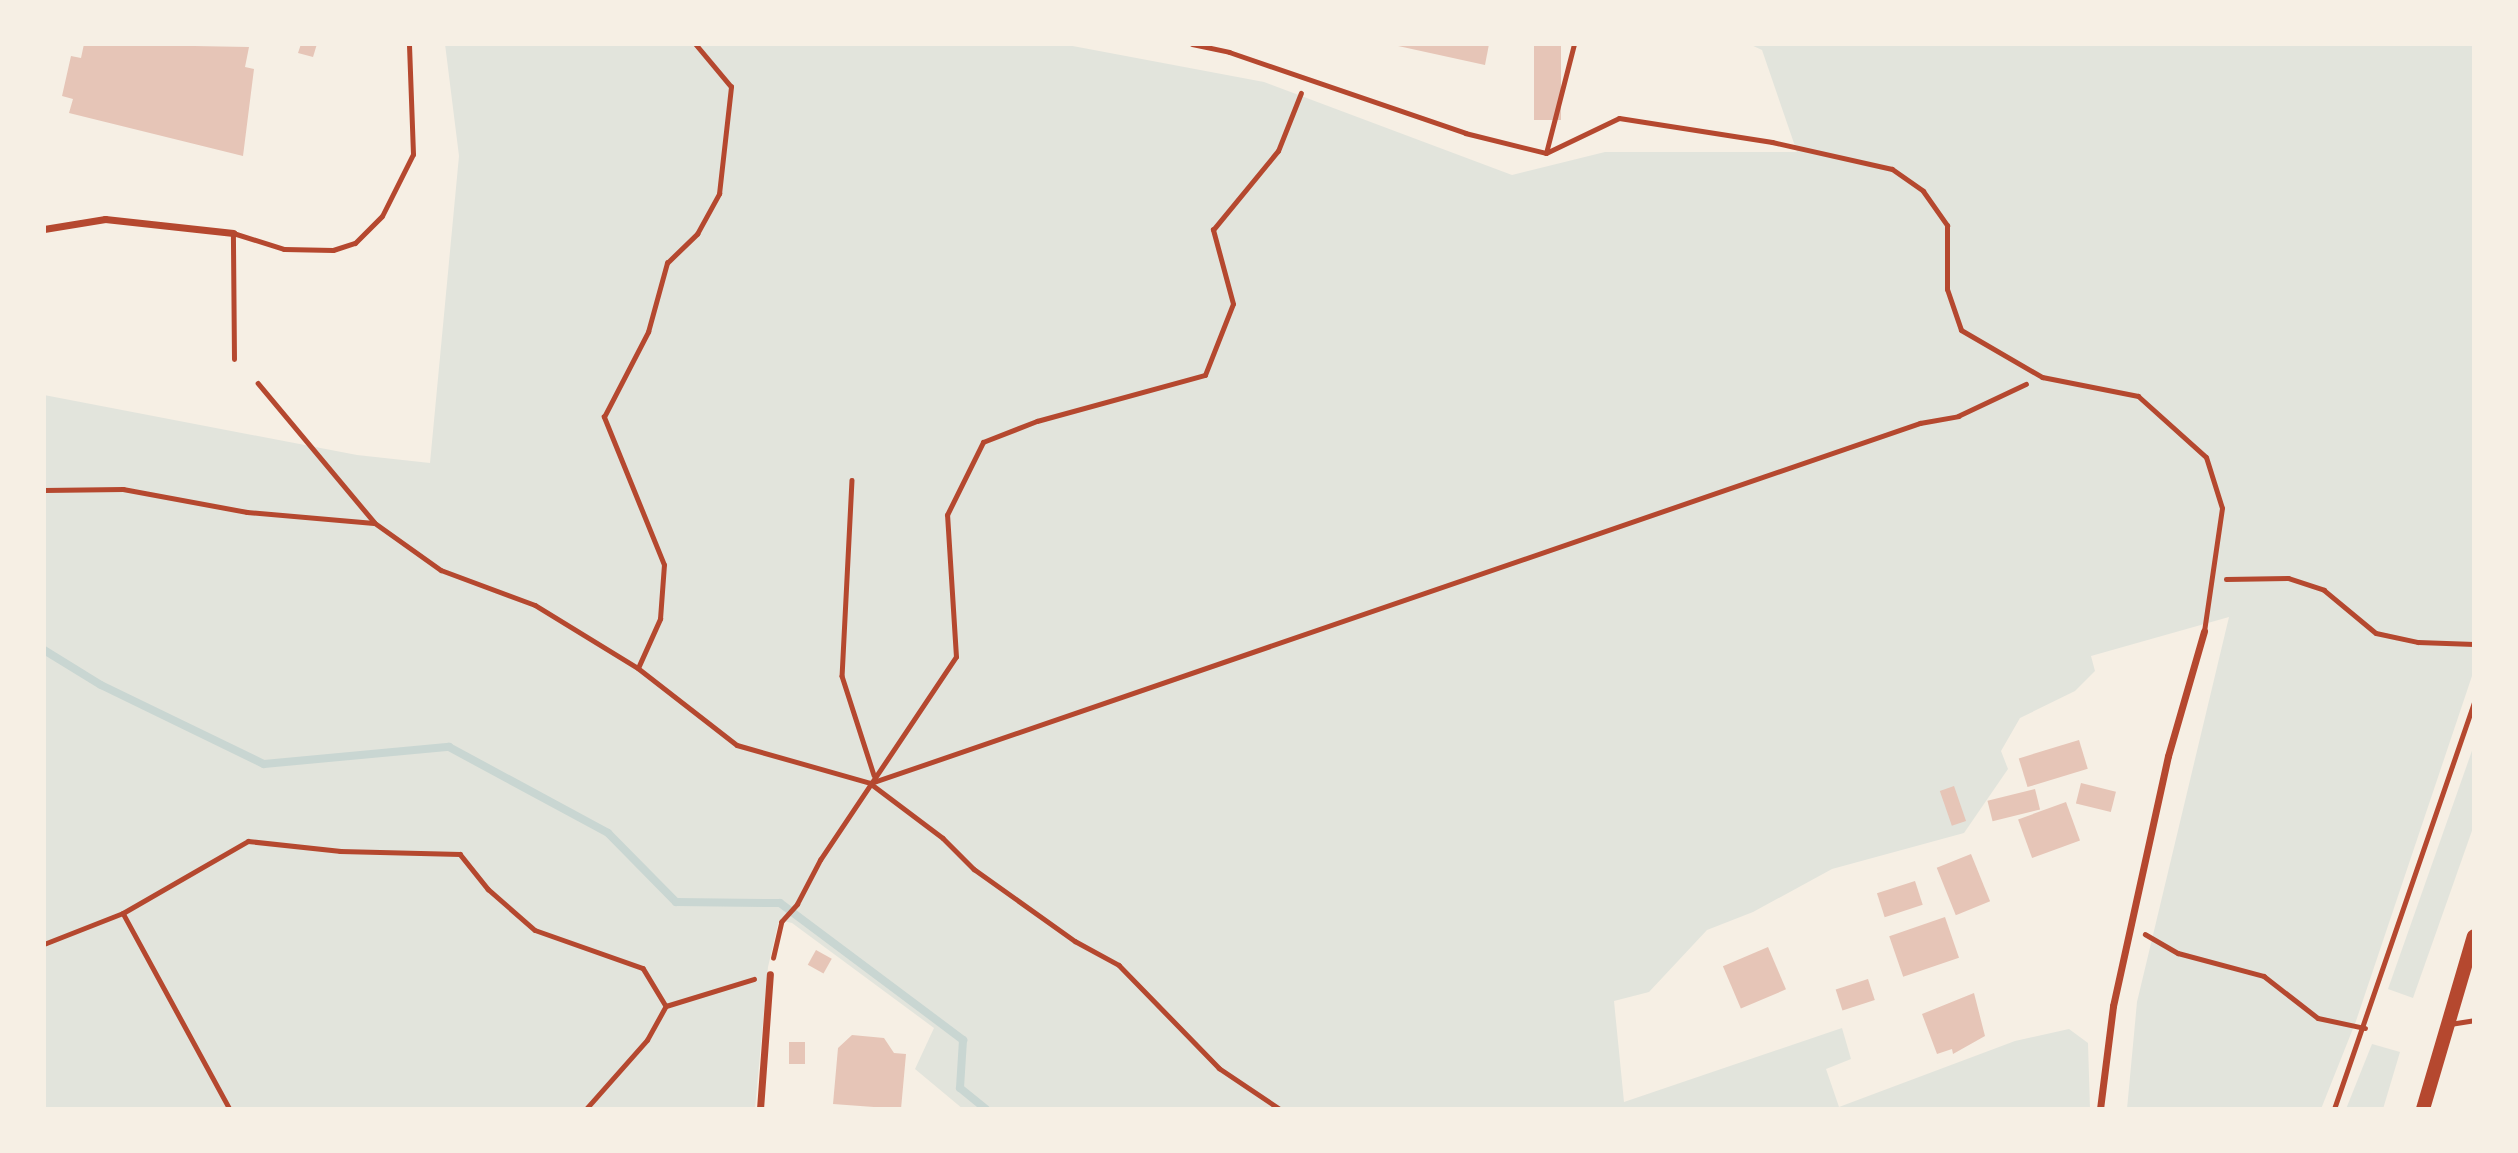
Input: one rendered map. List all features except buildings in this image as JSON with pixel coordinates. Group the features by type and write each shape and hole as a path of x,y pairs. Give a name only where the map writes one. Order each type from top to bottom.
{"main road":[{"path":"2423,1109 2472,955 2474,936"}],"street":[{"path":"44,229 105,219 233,233"},
{"path":"2100,1109 2113,1006 2168,756 2204,631"},
{"path":"760,1109 769,974"}],"lane":[{"path":"234,359 233,233 284,249 333,250 355,243 382,215 413,154 409,44"},
{"path":"1192,44 1307,78 1465,133 1546,153 1619,118 1772,142 1892,169 1923,191 1947,225 1947,289 1961,330 2042,377 2138,396 2206,457 2222,508 2204,631"},
{"path":"1546,153 1574,44"},
{"path":"2449,1024 2474,1020"}],"path":[{"path":"638,668 660,619 664,565 604,417 648,332 667,263 697,234 719,194 731,87 695,44"},
{"path":"586,1109 647,1040 666,1006 769,974 781,922 797,904 870,783 956,657 947,515 983,442 1037,421 1205,376 1233,304 1213,230 1278,151 1307,78"},
{"path":"870,783 1907,428 1958,416 2042,377"},
{"path":"258,383 375,523 441,570 535,605 638,668 737,745 870,783 943,838 974,869 1075,941 1119,965 1219,1068 1280,1109"},
{"path":"852,480 842,676 875,776"},
{"path":"44,490 122,489 247,512 375,523"},
{"path":"2213,572 2232,581 2288,578 2324,590 2376,633 2418,642 2474,644"},
{"path":"2334,1109 2365,1028 2474,702"},
{"path":"44,944 123,913 248,841 340,851 460,854 488,890 535,930 643,968 666,1006"},
{"path":"123,913 230,1109"},
{"path":"2131,926 2178,953 2264,976 2318,1018 2365,1028"}],"shaded area":[{"path":"445,44 1062,44 1264,82 1512,175 1605,152 1797,152 1762,50 1749,44 2474,44 2474,670 2356,1021 2321,1109 2127,1109 2137,1002 2229,617 2091,656 2095,671 2075,691 2020,718 2001,751 2008,769 1964,833 1832,869 1753,912 1707,930 1649,992 1614,1001 1624,1102 1842,1028 1851,1059 1826,1069 1839,1107 2015,1041 2069,1029 2088,1043 2090,1109 963,1109 915,1069 934,1028 792,923 779,920 768,967 755,1109 44,1109 44,395 357,455 430,463 459,156"},
{"path":"2474,745 2474,825 2413,998 2388,989"},
{"path":"2372,1044 2400,1052 2383,1109 2346,1109"}],"waterway":[{"path":"44,650 101,685 264,764 449,747 608,833 676,902 780,903 963,1040 960,1088 986,1109"}]}
